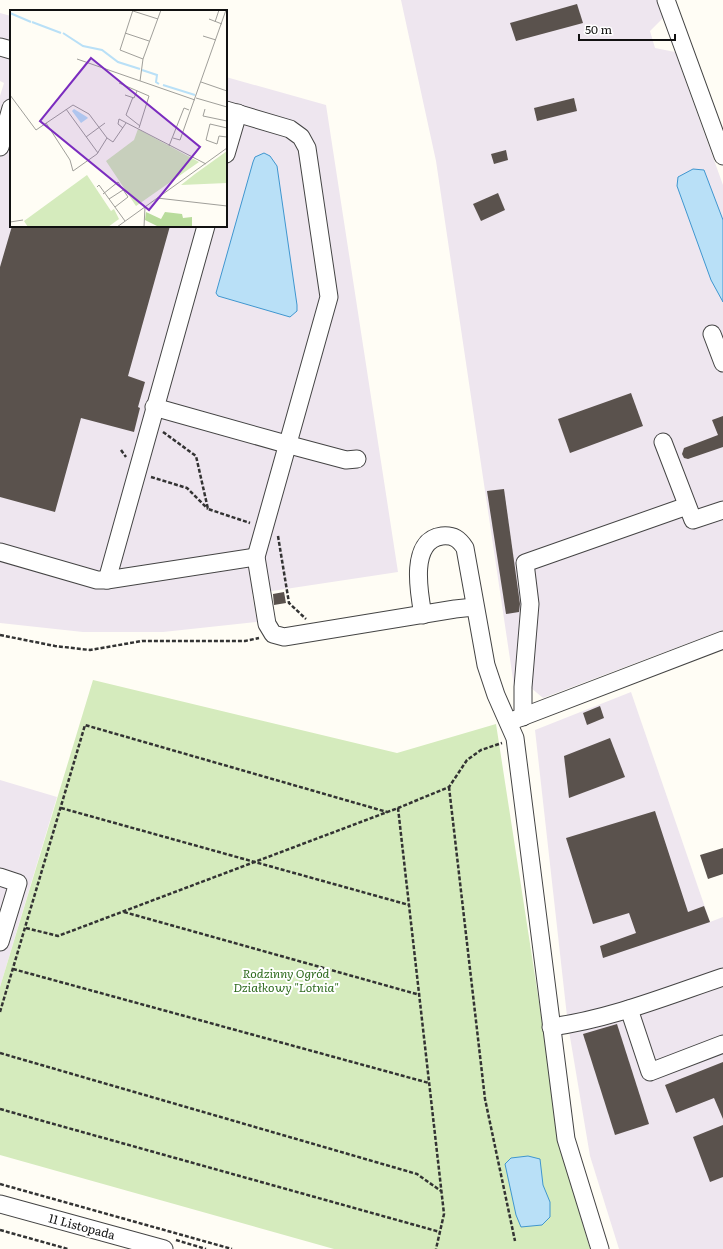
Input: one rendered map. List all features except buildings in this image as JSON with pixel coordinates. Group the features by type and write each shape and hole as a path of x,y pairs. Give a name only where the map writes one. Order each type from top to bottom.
{"street":[{"path":"666,0 723,156"},
{"path":"0,47 10,50"},
{"path":"0,147 10,112"},
{"path":"227,147 232,112 290,129 301,137 307,148 329,298 286,444 256,557 268,624 273,634 284,637 474,607"},
{"path":"107,580 206,227"},
{"path":"712,334 723,364"},
{"path":"152,415 286,444 346,460 357,459"},
{"path":"663,442 693,520 723,510"},
{"path":"600,1249 566,1139 515,738 516,720 523,686 530,604 525,563 688,506"},
{"path":"423,615 419,594 418,570 421,554 428,543 439,536 448,535 458,539 465,548 474,607 486,665 496,695 516,720"},
{"path":"0,552 97,580 107,580 256,557"},
{"path":"516,720 723,640"},
{"path":"0,877 18,883 0,942"},
{"path":"552,1027 568,1025 629,1009 723,977"},
{"path":"629,1009 650,1072 723,1044"},
{"name":"11 Listopada","path":"0,1204 122,1243 164,1249"}],"path":[{"path":"152,415 196,456 208,509"},
{"path":"121,450 137,470 152,478 187,488 208,509 277,531 289,603 320,631"},
{"path":"0,635 55,646 90,650 142,641 245,641 273,634"},
{"path":"0,1012 85,725 387,812"},
{"path":"26,928 58,936 398,808 449,787 467,760 481,750 499,744"},
{"path":"449,787 485,1099 516,1241"},
{"path":"61,808 409,905"},
{"path":"398,808 444,1214 436,1249"},
{"path":"123,912 420,995"},
{"path":"13,969 429,1083"},
{"path":"0,1053 417,1174 442,1191"},
{"path":"0,1109 440,1232"},
{"path":"0,1184 232,1249"},
{"path":"0,1230 68,1249"}],"shaded area":[{"path":"401,0 657,0 663,18 650,31 655,48 675,52 723,185 723,630 543,698 530,687 514,686 436,161"},
{"path":"0,13 10,16 10,227 227,227 227,77 326,105 398,572 252,594 257,622 163,632 83,632 0,623 0,96 4,83 0,81"},
{"path":"631,692 710,922 723,917 723,1249 619,1249 590,1156 568,1025 535,730"},
{"path":"0,780 57,797 0,987"}],"green space":[{"name":"Rodzinny Ogród Działkowy \"Lotnia\"","path":"93,680 397,753 496,724 563,1157 590,1249 334,1249 0,1155 0,987"}],"water":[{"path":"264,153 270,156 277,166 297,305 297,311 290,317 218,296 216,293 253,162 255,157"},
{"path":"693,169 704,170 723,220 723,302 711,280 677,186 678,177"},
{"path":"528,1156 540,1159 543,1185 550,1202 550,1217 542,1225 521,1227 516,1215 505,1164 511,1158"}]}
